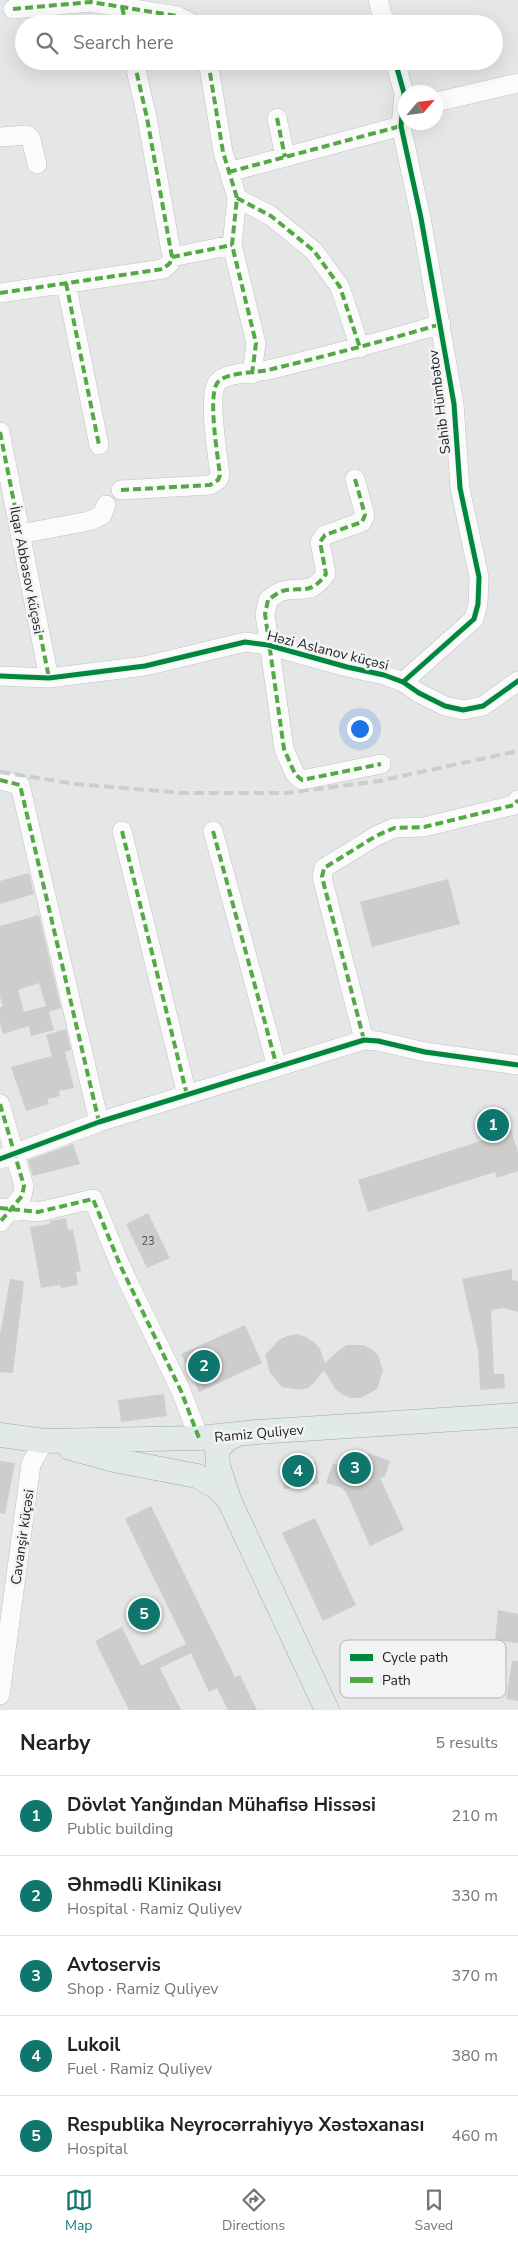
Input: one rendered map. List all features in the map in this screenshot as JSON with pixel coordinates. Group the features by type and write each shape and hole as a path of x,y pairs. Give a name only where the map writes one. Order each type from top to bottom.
{"main road":[{"name":"Ramiz Quliyev","path":"0,1435 44,1441 199,1438 518,1415"},
{"path":"230,1502 216,1457 217,1450 221,1444 238,1434"},
{"path":"199,1438 327,1710"},
{"path":"44,1441 114,1460 197,1476 218,1488 230,1502"}],"street":[{"path":"378,0 382,15"},
{"path":"13,9 91,1 124,15"},
{"path":"0,293 163,269 170,263 172,257 147,118 136,70"},
{"path":"209,70 223,152 237,198 232,245 256,343 252,374"},
{"name":"Sahib Hümbətov","path":"398,70 402,85"},
{"path":"443,100 518,83"},
{"path":"277,118 285,157"},
{"path":"229,172 398,127"},
{"name":"Sahib Hümbətov","path":"402,130 441,324 454,404 460,488 479,577 478,604 474,619 403,682"},
{"path":"0,137 27,135 32,139 37,164"},
{"path":"237,198 271,216 314,251 340,288 360,348"},
{"path":"172,257 232,245"},
{"path":"66,283 99,445"},
{"path":"120,490 210,485 218,480 220,475 212,397 217,382 229,375 252,374 360,348 441,324"},
{"name":"İlqar Abbasov küçəsi","path":"0,432 49,678"},
{"path":"355,479 365,515 362,522 325,535 320,542 326,574 318,585 310,589 280,592 268,600 265,614 284,750 295,774 302,780 381,764"},
{"path":"20,534 89,521 102,515 106,505"},
{"name":"Həzi Aslanov küçəsi","path":"0,676 49,678 146,666 245,642 268,645 346,667 384,675 403,682 418,693 445,706 463,710 482,706 518,681"},
{"path":"0,780 20,785 99,1122"},
{"path":"364,1040 322,877 324,868 376,836 394,828 424,827 514,805 518,800"},
{"path":"122,831 187,1095"},
{"path":"213,831 278,1066"},
{"path":"8,1157 99,1122 364,1040 378,1041 425,1052 518,1065"},
{"path":"0,1104 8,1157 24,1186 22,1196 3,1213"},
{"path":"3,1213 38,1212 93,1199 121,1267 181,1391 199,1438"},
{"name":"Cavanşir küçəsi","path":"0,1695 32,1464 44,1441"}],"building":[{"path":"29,873 34,894 0,904 0,881"},
{"path":"448,879 460,924 372,947 360,902"},
{"path":"39,915 61,1008 49,1012 54,1030 31,1036 29,1026 3,1034 0,1023 0,1007 3,1006 0,997 0,926","holes":["39,983 46,1006 24,1012 18,990"]},
{"path":"66,1029 71,1050 65,1052 74,1088 59,1091 60,1096 47,1099 49,1104 26,1111 11,1067 52,1056 46,1035"},
{"path":"504,1108 518,1152 518,1171 497,1178 495,1172 368,1212 358,1180 484,1140 477,1117"},
{"path":"73,1144 80,1164 33,1176 28,1160"},
{"path":"148,1213 170,1258 147,1268 126,1224"},
{"path":"66,1218 68,1230 73,1229 81,1271 76,1272 78,1285 61,1288 60,1285 41,1288 30,1227 50,1224 49,1221"},
{"path":"512,1269 512,1280 518,1281 518,1312 504,1308 491,1310 494,1374 504,1374 505,1388 480,1390 478,1350 462,1279"},
{"path":"10,1279 24,1281 13,1373 0,1372 0,1335"},
{"path":"245,1325 262,1363 199,1392 181,1354"},
{"path":"297,1334 314,1342 320,1349 325,1363 347,1345 364,1345 371,1349 378,1355 383,1371 377,1389 361,1398 351,1398 335,1389 324,1370 308,1388 299,1390 282,1387 270,1373 265,1355 279,1340"},
{"path":"164,1394 167,1416 121,1422 118,1400"},
{"path":"368,1453 390,1461 385,1476 380,1478 404,1530 370,1546 347,1494 342,1488 326,1483 333,1463 348,1468 351,1460 364,1465"},
{"path":"0,1461 15,1463 5,1514 0,1513"},
{"path":"316,1462 319,1484 284,1489 280,1467"},
{"path":"151,1506 235,1677 240,1675 257,1710 228,1710 217,1688 209,1692 191,1653 160,1668 181,1710 129,1710 95,1641 122,1627 141,1666 186,1644 125,1519"},
{"path":"315,1518 356,1605 323,1621 282,1533"},
{"path":"498,1610 518,1614 518,1643 495,1640"},
{"path":"512,1661 518,1661 518,1701 506,1699"}],"railway":[{"path":"0,772 76,784 183,793 286,793 379,781 518,751"}],"marked path":[{"path":"13,9 91,2 171,15"},
{"path":"122,7 124,15"},
{"path":"0,293 163,269 170,263 172,257 147,118 136,70"},
{"path":"209,70 223,152 237,198 232,245 256,343 252,374"},
{"path":"277,118 285,157"},
{"path":"229,172 398,127"},
{"path":"237,198 271,216 314,251 340,287 360,348"},
{"path":"172,257 232,245"},
{"path":"66,283 99,445"},
{"path":"121,490 210,485 218,480 220,475 213,399 215,388 222,379 228,376 268,370 441,324"},
{"path":"0,432 49,678"},
{"path":"355,479 365,515 362,522 325,535 320,542 326,574 311,588 282,591 276,594 268,600 265,614 284,749 295,774 302,780 381,764"},
{"path":"0,780 20,785 99,1122"},
{"path":"364,1040 322,877 324,868 376,836 394,828 424,827 514,805 518,800"},
{"path":"122,831 187,1095"},
{"path":"213,831 277,1067"},
{"path":"0,1104 24,1186 22,1196 0,1222"},
{"path":"0,1208 38,1212 93,1199 121,1267 181,1391 199,1438"}],"cycle path":[{"path":"398,70 404,93 401,126 421,218 454,404 460,488 479,577 478,604 474,619 403,682"},
{"path":"0,676 49,678 145,666 245,642 268,645 347,667 384,675 403,682 419,693 445,706 463,710 483,706 518,681"},
{"path":"0,1159 99,1122 364,1040 378,1041 425,1052 518,1065"}],"place":[{"name":"Dövlət Yanğından Mühafisə Hissəsi","path":"493,1125"},
{"name":"Əhmədli Klinikası","path":"204,1366"},
{"name":"Avtoservis","path":"355,1468"},
{"name":"Lukoil","path":"298,1471"},
{"name":"Respublika Neyrocərrahiyyə Xəstəxanası","path":"144,1614"}]}
